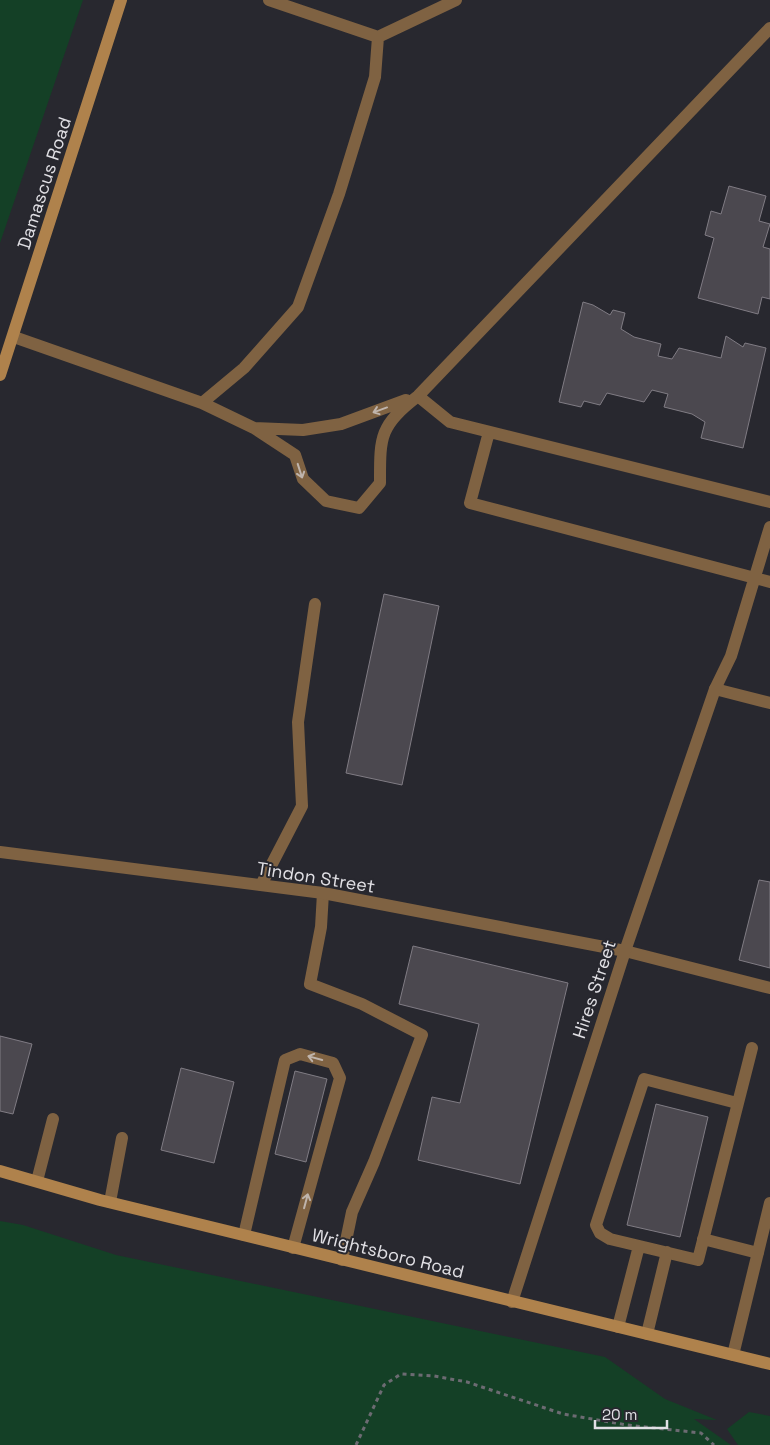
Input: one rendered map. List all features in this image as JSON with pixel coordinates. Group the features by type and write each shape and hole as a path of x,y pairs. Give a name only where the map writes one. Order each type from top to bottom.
{"main road":[{"name":"Damascus Road","path":"0,375 14,337 121,0"},
{"name":"Wrightsboro Road","path":"0,1171 110,1202 770,1364"}],"street":[{"path":"269,0 378,37 456,0"},
{"path":"14,337 202,403 254,428 295,455 303,479 326,501 359,508 380,483 380,443 388,426 399,410 418,396 770,28"},
{"path":"202,403 244,368 298,307 339,194 375,77 378,37"},
{"path":"254,428 303,430 341,424 418,396"},
{"path":"418,396 450,422 770,502"},
{"path":"489,432 470,503 770,582"},
{"name":"Hires Street","path":"512,1302 624,951 714,689 731,656 770,527"},
{"path":"261,885 302,806 298,722 315,604"},
{"path":"714,689 770,703"},
{"name":"Tindon Street","path":"0,852 323,893 624,951 770,988"},
{"path":"323,893 321,926 310,984 362,1004 422,1035 374,1162 352,1212 342,1260"},
{"path":"738,1103 644,1079 596,1225 600,1233 610,1238 639,1246 698,1260 703,1239 738,1103 752,1048"},
{"path":"244,1235 285,1060 300,1054 333,1063 340,1078 294,1248"},
{"path":"37,1181 53,1119"},
{"path":"110,1202 122,1138"},
{"path":"733,1355 770,1203"},
{"path":"703,1239 758,1253"},
{"path":"618,1327 639,1246"},
{"path":"647,1334 667,1252"}],"path":[{"path":"356,1445 384,1385 401,1374 434,1376 468,1382 563,1414 627,1425 701,1433 714,1445"}],"green space":[{"path":"0,0 83,0 0,243"},
{"path":"0,1221 23,1225 116,1255 605,1357 665,1399 717,1420 694,1419 731,1445 0,1445"},
{"path":"749,1412 770,1416 770,1445 738,1445 727,1429"}],"building":[{"path":"729,186 766,196 759,221 770,224 763,247 770,249 770,299 762,297 758,314 698,298 714,238 705,235 711,211 721,214"},
{"path":"583,302 593,305 610,315 613,310 625,313 621,329 634,337 661,344 658,356 672,359 679,348 721,358 726,336 743,347 745,343 766,348 743,448 701,438 705,422 692,414 664,407 668,394 652,390 644,402 607,393 600,405 584,401 581,407 559,402"},
{"path":"384,594 439,606 402,785 346,773"},
{"path":"759,880 770,882 770,968 739,960"},
{"path":"413,946 568,983 520,1184 418,1160 432,1097 460,1103 479,1024 399,1004"},
{"path":"0,1036 32,1044 13,1114 0,1111"},
{"path":"181,1068 234,1082 214,1163 161,1150"},
{"path":"295,1071 327,1079 306,1162 275,1154"},
{"path":"656,1104 708,1117 680,1237 627,1225"}]}
